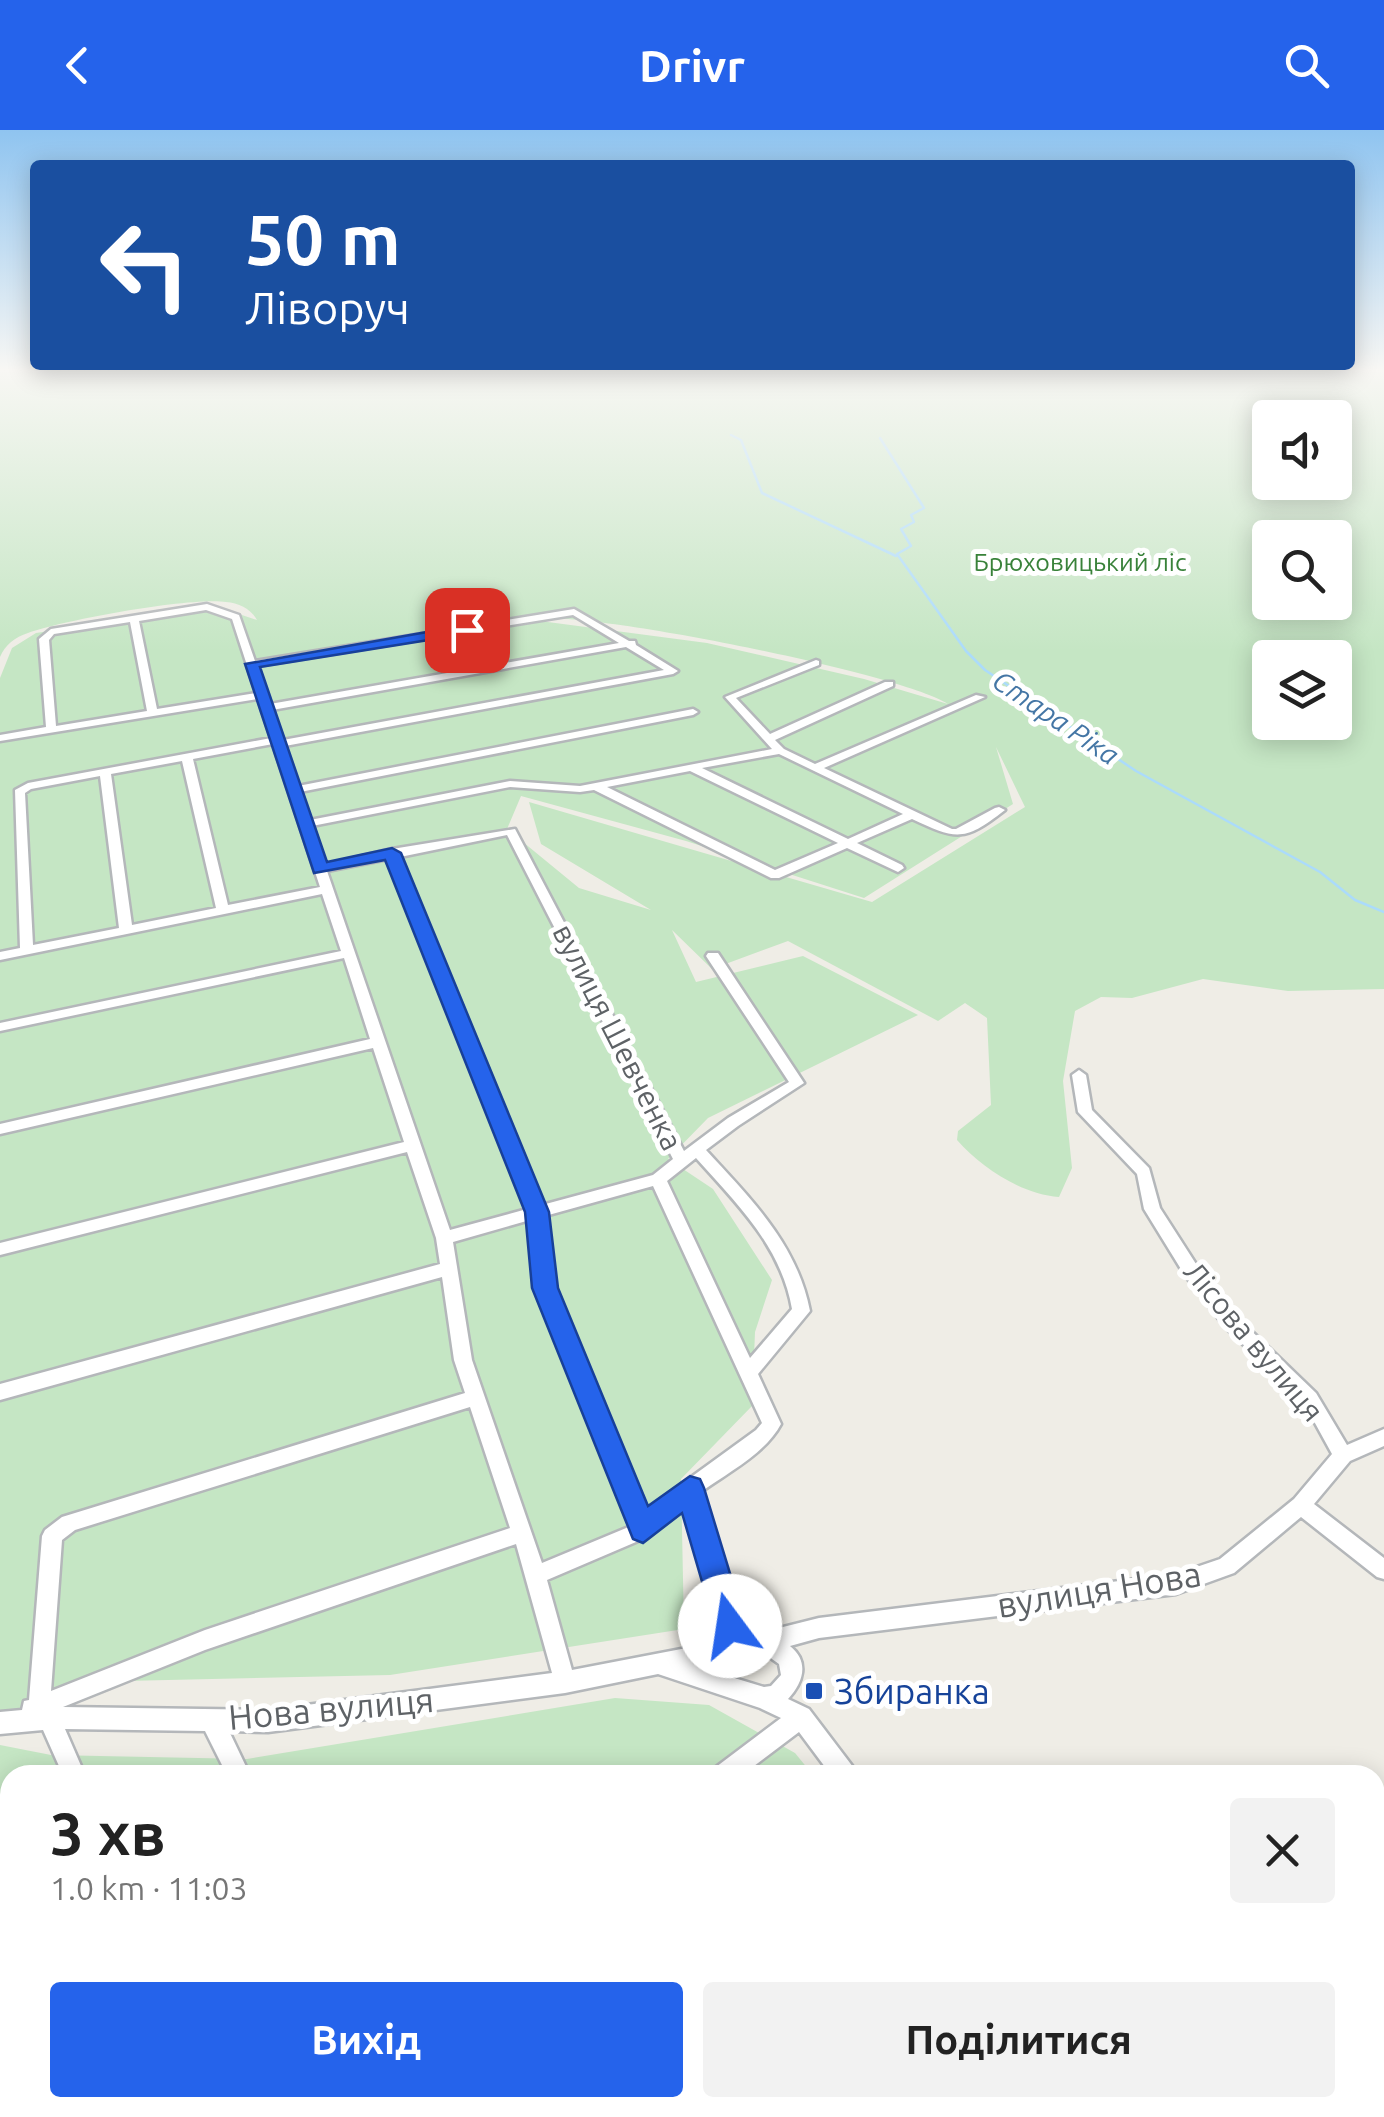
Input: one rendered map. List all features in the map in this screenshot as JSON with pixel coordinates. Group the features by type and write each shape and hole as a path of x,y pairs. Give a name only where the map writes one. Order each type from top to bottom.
{"street":[{"path":"51,730 44,639 51,632 207,607 236,616 444,1238 463,1360 536,1575 565,1682"},
{"path":"27,950 19,792 104,772 673,671 632,643 574,612 252,664"},
{"path":"134,618 154,713"},
{"path":"0,738 154,713 265,702 632,643"},
{"path":"816,663 730,697 780,751 958,834 999,810"},
{"path":"768,739 889,684"},
{"path":"815,768 980,697"},
{"path":"294,790 692,712"},
{"path":"306,824 510,784 598,787 780,751"},
{"path":"187,757 223,910"},
{"path":"691,767 898,868"},
{"path":"104,772 126,930"},
{"path":"598,787 775,876 850,846 914,814"},
{"name":"вулиця Шевченка","path":"392,853 511,831 689,1155 658,1180 772,1424 764,1436 690,1488"},
{"path":"320,869 392,853 537,1212 545,1288 643,1530"},
{"path":"0,956 327,888"},
{"path":"0,1027 349,954"},
{"path":"713,956 797,1083 689,1155 786,1258 799,1284 801,1311 750,1372"},
{"path":"0,1129 378,1042"},
{"name":"Лісова вулиця","path":"1079,1075 1085,1112 1144,1172 1152,1209 1190,1269 1231,1322 1310,1398 1343,1455"},
{"path":"0,1249 413,1145"},
{"path":"444,1238 658,1180"},
{"path":"0,1392 450,1268"},
{"path":"69,1765 44,1712 48,1554 52,1536 68,1523 476,1398"},
{"name":"вулиця Нова","path":"767,1643 808,1631 1176,1584 1228,1566 1301,1505 1343,1455 1384,1436"},
{"path":"536,1575 643,1530 690,1488 730,1651"},
{"path":"1301,1505 1384,1570"},
{"path":"44,1712 205,1640 522,1533"},
{"path":"808,1631 793,1644 791,1669 801,1717 837,1765"},
{"path":"725,1685 718,1666 730,1651 767,1643 791,1669"},
{"name":"Нова вулиця","path":"2,1722 44,1712 268,1721 565,1682 730,1651"},
{"name":"Нова вулиця","path":"660,1665 764,1698 801,1717"},
{"path":"764,1698 778,1695 791,1669"},
{"path":"737,1765 801,1717"},
{"path":"211,1719 234,1765"}],"green space":[{"name":"Брюховицький ліс","path":"0,465 1252,465 1252,500 1352,500 1352,465 1384,465 1384,989 1288,991 1203,979 1132,998 1101,997 1075,1011 1063,1081 1072,1168 1059,1197 1031,1191 1003,1178 957,1140 958,1131 991,1105 987,1018 965,1003 938,1021 788,941 712,969 672,930 696,982 803,956 918,1015 708,1118 668,1159 713,1189 772,1280 755,1332 752,1406 681,1479 684,1629 390,1675 124,1681 0,1715 0,678 12,648 36,633 215,606 257,620 240,605 209,601 97,616 28,633 11,642 0,657","holes":["557,618 739,646 869,676 948,704 864,679 707,643 525,619","996,747 1025,807 872,902 529,802 541,844 651,910 579,888 507,829 521,796 686,841 864,898 1013,804"]},
{"path":"615,1698 709,1705 795,1753 805,1765 0,1765 0,1745 51,1755 247,1759"}],"waterway":[{"path":"751,465 762,493 896,556"},
{"name":"Стара Ріка","path":"897,465 924,508 911,515 914,522 901,529 911,546 897,554 966,651 985,670 1136,771 1320,872 1355,900 1384,912"}],"place":[{"name":"Збиранка","path":"814,1691"}],"route":[{"path":"467,630 252,664 320,869 392,853 537,1212 545,1288 643,1530 690,1488 730,1626"}]}
